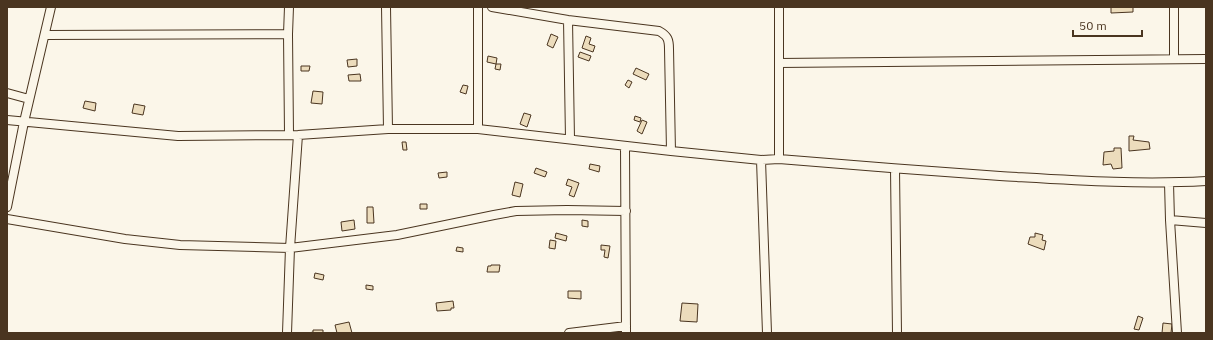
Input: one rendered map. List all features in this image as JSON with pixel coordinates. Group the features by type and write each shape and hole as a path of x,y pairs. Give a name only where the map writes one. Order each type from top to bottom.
{"street":[{"path":"7,207 29,99 51,7"},
{"path":"289,7 289,134"},
{"path":"386,7 388,129"},
{"path":"478,7 478,129"},
{"path":"492,7 568,20 659,31 665,34 668,38 671,151"},
{"path":"779,7 779,159"},
{"path":"1174,7 1174,59"},
{"path":"568,20 570,139"},
{"path":"45,35 288,34"},
{"path":"779,63 1206,59"},
{"path":"7,93 29,99"},
{"path":"7,120 178,136 226,137 289,134 298,135 388,129 478,129 761,160 779,159 1089,182 1169,183 1206,181"},
{"path":"287,333 290,248 298,135"},
{"path":"569,333 626,330 625,146"},
{"path":"761,160 767,333"},
{"path":"896,168 897,333"},
{"path":"1169,183 1177,333"},
{"path":"7,219 125,239 180,244 290,248 397,235 516,211 626,211"},
{"path":"1170,220 1206,223"}],"building":[{"path":"1111,7 1133,7 1133,12 1111,13"},
{"path":"551,34 558,37 553,48 547,45"},
{"path":"586,36 591,38 589,44 595,46 593,52 582,48"},
{"path":"580,52 591,56 589,61 578,57"},
{"path":"488,56 497,58 496,64 487,62"},
{"path":"357,59 357,66 348,67 347,60"},
{"path":"496,64 501,64 500,70 495,69"},
{"path":"301,66 310,66 309,71 301,71"},
{"path":"636,68 649,74 646,80 633,74"},
{"path":"360,74 361,81 349,81 348,75"},
{"path":"628,80 632,82 629,88 625,85"},
{"path":"463,85 468,86 466,94 460,92"},
{"path":"313,91 323,92 322,104 311,103"},
{"path":"85,101 96,103 95,111 83,108"},
{"path":"134,104 145,106 143,115 132,113"},
{"path":"524,113 531,115 527,127 520,124"},
{"path":"635,116 641,118 640,122 634,120"},
{"path":"642,120 647,122 642,134 637,131"},
{"path":"1129,136 1134,136 1133,140 1149,142 1150,149 1129,151"},
{"path":"402,142 406,142 407,150 403,150"},
{"path":"1114,148 1121,148 1122,168 1113,169 1111,164 1103,165 1104,152 1114,151"},
{"path":"590,164 600,166 599,172 589,169"},
{"path":"536,168 547,172 545,177 534,173"},
{"path":"447,172 447,177 439,178 438,173"},
{"path":"568,179 579,183 574,197 569,195 572,187 566,185"},
{"path":"515,182 523,184 520,197 512,195"},
{"path":"420,204 427,204 427,209 420,209"},
{"path":"367,207 373,207 374,223 367,223"},
{"path":"354,220 355,229 342,231 341,222"},
{"path":"582,220 588,221 588,227 582,226"},
{"path":"556,233 567,236 566,241 555,238"},
{"path":"1035,233 1043,235 1042,240 1046,241 1044,250 1028,244 1030,237 1035,237"},
{"path":"550,240 556,241 555,249 549,248"},
{"path":"601,245 610,246 608,258 604,257 605,250 601,250"},
{"path":"457,247 463,248 463,252 456,251"},
{"path":"500,265 499,272 487,272 488,266"},
{"path":"315,273 324,275 323,280 314,278"},
{"path":"366,285 373,286 373,290 366,289"},
{"path":"568,291 581,291 581,299 568,298"},
{"path":"453,301 454,308 451,308 451,310 437,311 436,303"},
{"path":"682,303 698,304 697,322 680,321"},
{"path":"1138,316 1143,318 1139,330 1134,329"},
{"path":"349,322 352,333 337,333 335,325"},
{"path":"1163,323 1172,324 1171,333 1162,333"},
{"path":"313,330 323,330 323,333 309,333 313,332"}]}
